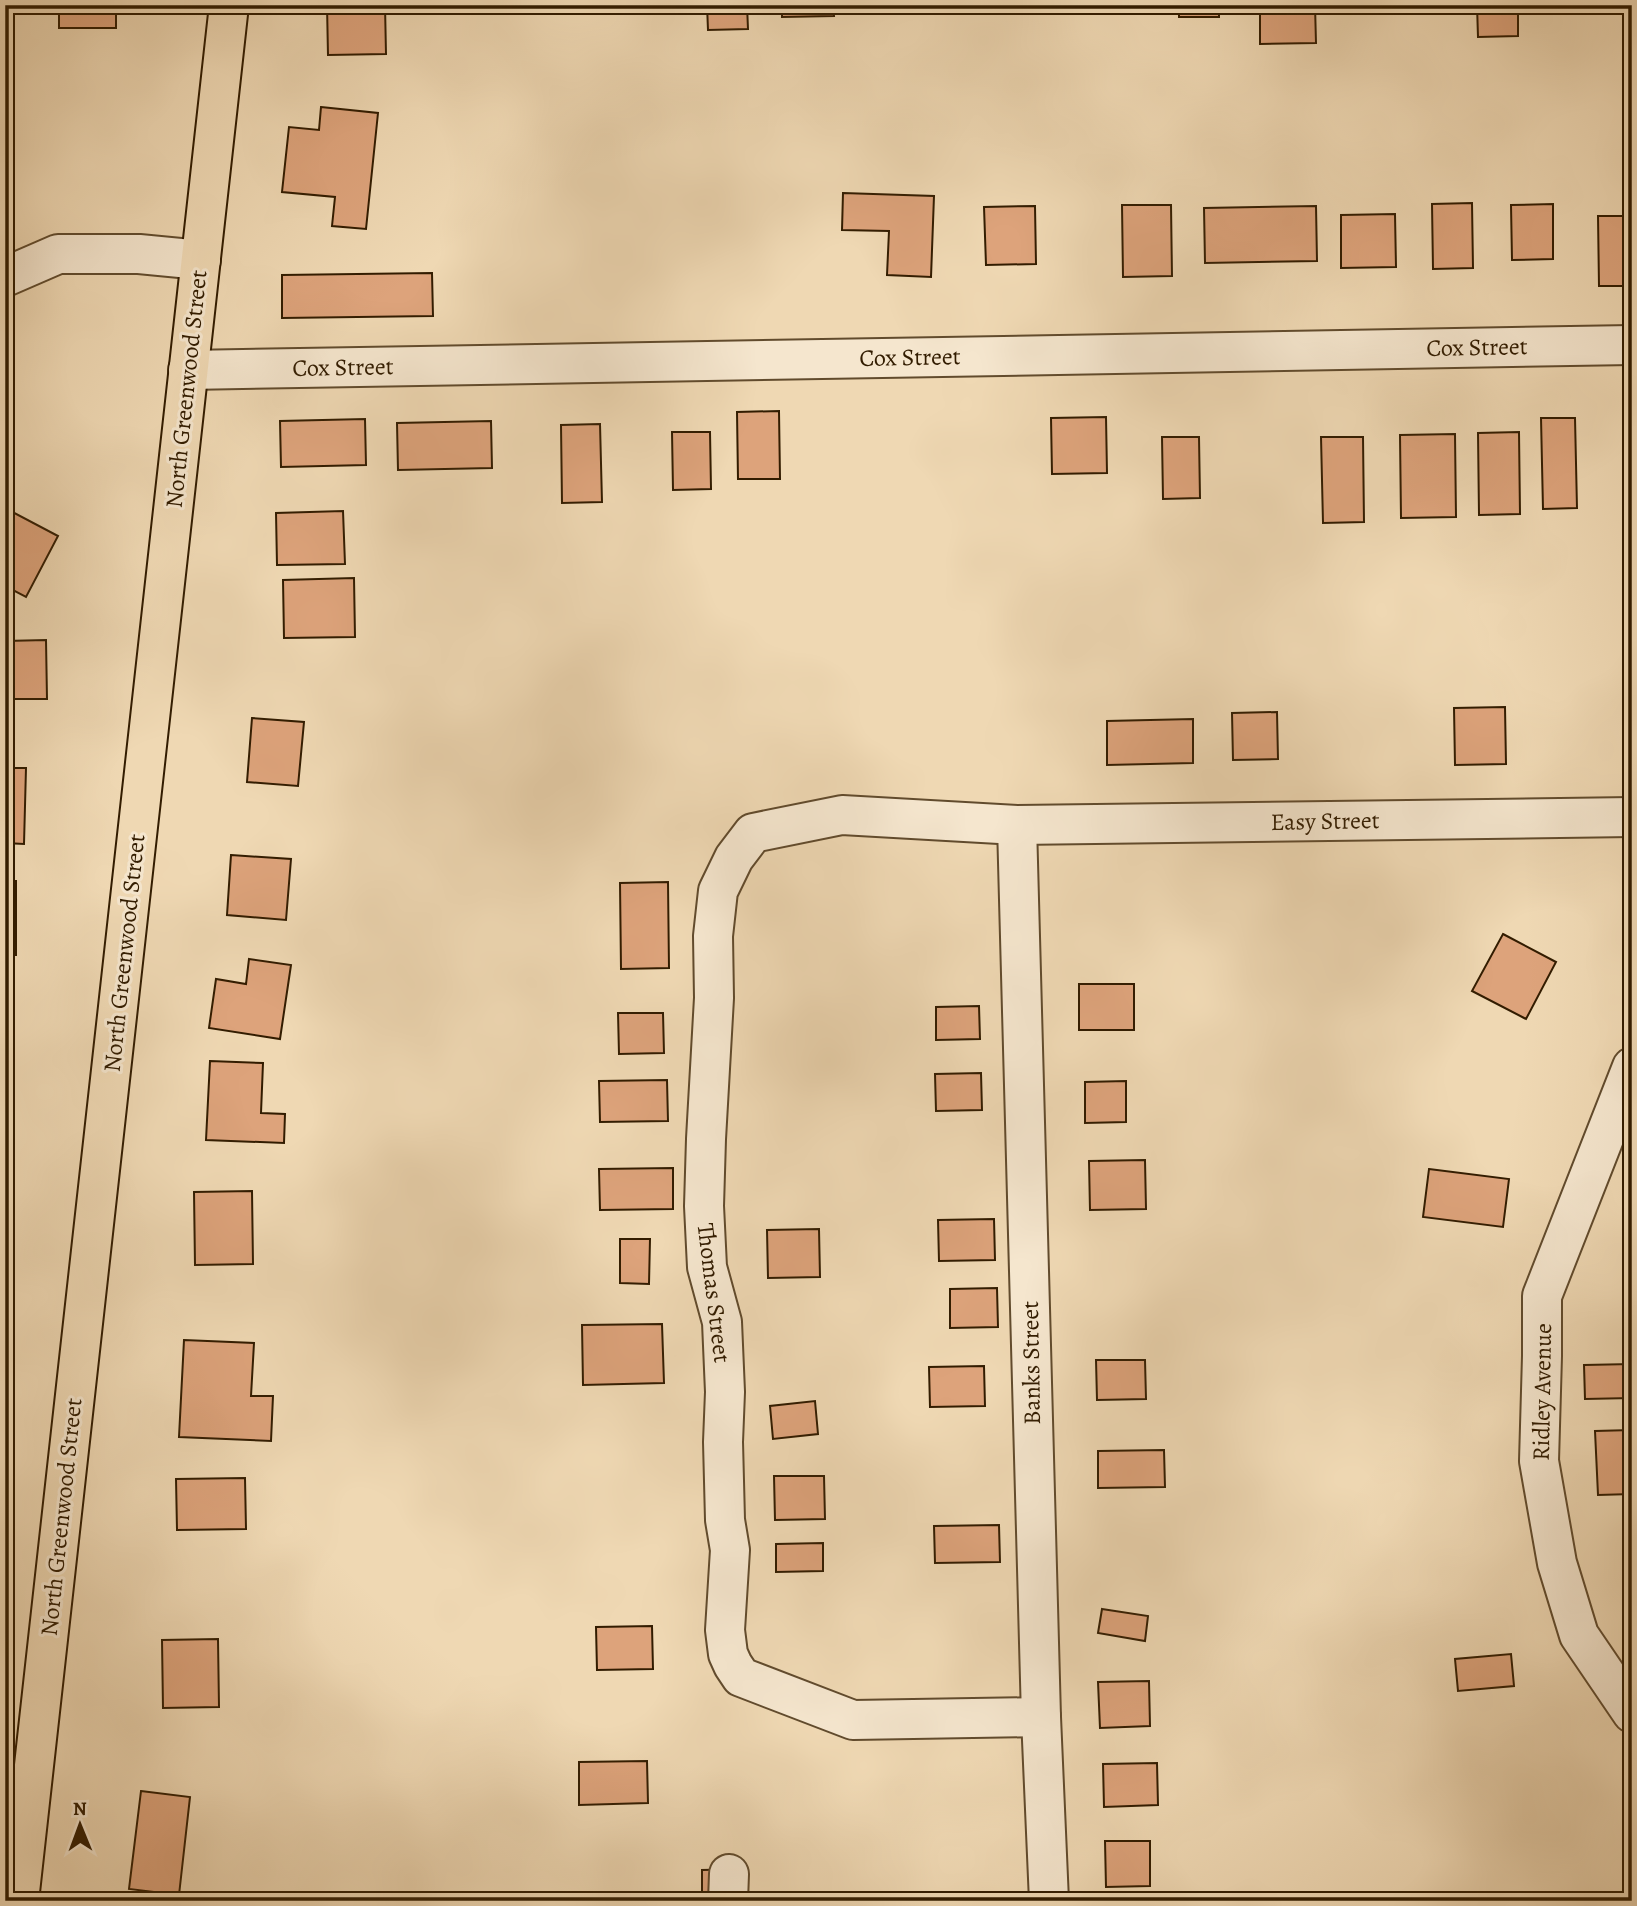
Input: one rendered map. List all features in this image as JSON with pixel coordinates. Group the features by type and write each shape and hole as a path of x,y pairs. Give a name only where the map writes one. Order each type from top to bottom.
{"main road":[{"name":"North Greenwood Street","path":"19,1901 229,5"}],"street":[{"path":"5,277 58,254 139,254 201,260"},
{"name":"Cox Street","path":"188,370 1632,345"},
{"name":"Thomas Street","path":"1017,825 842,815 752,833 734,858 718,891 713,936 714,998 704,1206 707,1267 722,1322 725,1520 730,1550 725,1630 728,1654 733,1665 741,1677 853,1720 1041,1717"},
{"name":"Easy Street","path":"1017,825 1632,817"},
{"name":"Banks Street","path":"1017,825 1041,1717 1049,1901"},
{"name":"Ridley Avenue","path":"1632,1067 1542,1296 1539,1461 1557,1563 1579,1635 1632,1713"}],"building":[{"path":"59,5 116,5 116,28 59,28"},
{"path":"327,5 385,5 386,54 328,55"},
{"path":"559,5 600,5 600,8 559,8"},
{"path":"707,5 747,5 748,29 708,30"},
{"path":"782,5 833,5 834,16 782,17"},
{"path":"1037,5 1085,5 1086,13 1037,14"},
{"path":"1179,5 1219,5 1219,17 1179,17"},
{"path":"1260,5 1315,5 1316,43 1260,44"},
{"path":"1477,5 1518,5 1518,36 1478,37"},
{"path":"321,107 378,113 366,229 332,226 335,197 282,192 289,127 319,130"},
{"path":"843,193 934,196 931,277 887,275 889,231 842,230"},
{"path":"1472,203 1473,268 1433,269 1432,204"},
{"path":"1553,204 1553,259 1512,260 1511,205"},
{"path":"1122,205 1171,205 1172,276 1123,277"},
{"path":"1035,206 1036,264 986,265 984,207"},
{"path":"1316,206 1317,261 1205,263 1204,208"},
{"path":"1395,214 1396,267 1341,268 1341,215"},
{"path":"1598,216 1632,216 1632,286 1599,286"},
{"path":"432,273 433,316 282,318 282,275"},
{"path":"779,411 780,479 738,479 737,412"},
{"path":"1106,417 1107,473 1052,474 1051,418"},
{"path":"1541,418 1575,418 1577,508 1543,509"},
{"path":"365,419 366,465 281,467 280,421"},
{"path":"491,421 492,468 398,470 397,423"},
{"path":"600,424 602,502 562,503 561,425"},
{"path":"672,432 710,432 711,489 673,490"},
{"path":"1519,432 1520,514 1479,515 1478,433"},
{"path":"1455,434 1456,517 1401,518 1400,435"},
{"path":"1162,437 1199,437 1200,498 1163,499"},
{"path":"1321,437 1363,437 1364,522 1323,523"},
{"path":"5,508 58,536 26,597 5,586"},
{"path":"343,511 345,564 277,565 276,513"},
{"path":"354,578 355,637 284,638 283,580"},
{"path":"46,640 47,699 5,699 5,641"},
{"path":"1505,707 1506,764 1455,765 1454,708"},
{"path":"1277,712 1278,759 1233,760 1232,713"},
{"path":"252,718 304,722 298,786 247,782"},
{"path":"1193,719 1193,763 1107,765 1107,721"},
{"path":"5,768 26,768 24,844 5,843"},
{"path":"231,855 291,859 286,920 227,915"},
{"path":"5,881 16,881 16,955 5,955"},
{"path":"668,882 669,968 621,969 620,883"},
{"path":"1503,934 1556,962 1526,1019 1472,991"},
{"path":"249,959 291,965 280,1039 209,1028 216,979 246,984"},
{"path":"1079,984 1134,984 1134,1030 1079,1030"},
{"path":"979,1006 980,1039 936,1040 936,1007"},
{"path":"618,1013 663,1013 664,1053 619,1054"},
{"path":"210,1061 263,1063 261,1113 285,1114 284,1143 206,1140"},
{"path":"981,1073 982,1110 936,1111 935,1074"},
{"path":"667,1080 668,1121 600,1122 599,1081"},
{"path":"1126,1081 1126,1122 1085,1123 1085,1082"},
{"path":"1145,1160 1146,1209 1090,1210 1089,1161"},
{"path":"673,1168 673,1209 600,1210 599,1169"},
{"path":"1429,1169 1509,1179 1503,1227 1423,1217"},
{"path":"252,1191 253,1264 195,1265 194,1192"},
{"path":"994,1219 995,1260 939,1261 938,1220"},
{"path":"819,1229 820,1277 768,1278 767,1230"},
{"path":"620,1239 650,1239 649,1284 620,1283"},
{"path":"997,1288 998,1327 950,1328 950,1289"},
{"path":"662,1324 664,1383 583,1385 582,1325"},
{"path":"184,1340 254,1343 251,1396 273,1396 271,1441 179,1437"},
{"path":"1096,1360 1145,1360 1146,1399 1097,1400"},
{"path":"1632,1364 1632,1398 1585,1399 1584,1365"},
{"path":"984,1366 985,1406 930,1407 929,1367"},
{"path":"815,1401 818,1434 773,1439 770,1406"},
{"path":"1632,1430 1632,1494 1598,1495 1595,1431"},
{"path":"1164,1450 1165,1487 1098,1488 1098,1451"},
{"path":"774,1476 824,1476 825,1519 775,1520"},
{"path":"245,1478 246,1529 177,1530 176,1479"},
{"path":"999,1525 1000,1562 935,1563 934,1526"},
{"path":"823,1543 823,1571 776,1572 776,1544"},
{"path":"1102,1609 1148,1616 1145,1641 1098,1633"},
{"path":"652,1626 653,1669 597,1670 596,1627"},
{"path":"218,1639 219,1707 163,1708 162,1640"},
{"path":"1511,1654 1514,1686 1458,1691 1455,1659"},
{"path":"1149,1681 1150,1726 1100,1728 1098,1682"},
{"path":"647,1761 648,1803 579,1805 579,1762"},
{"path":"1157,1763 1158,1805 1104,1807 1103,1764"},
{"path":"141,1791 190,1797 179,1895 129,1889"},
{"path":"1105,1841 1150,1841 1150,1886 1106,1887"},
{"path":"745,1869 746,1901 702,1901 702,1870"}]}
